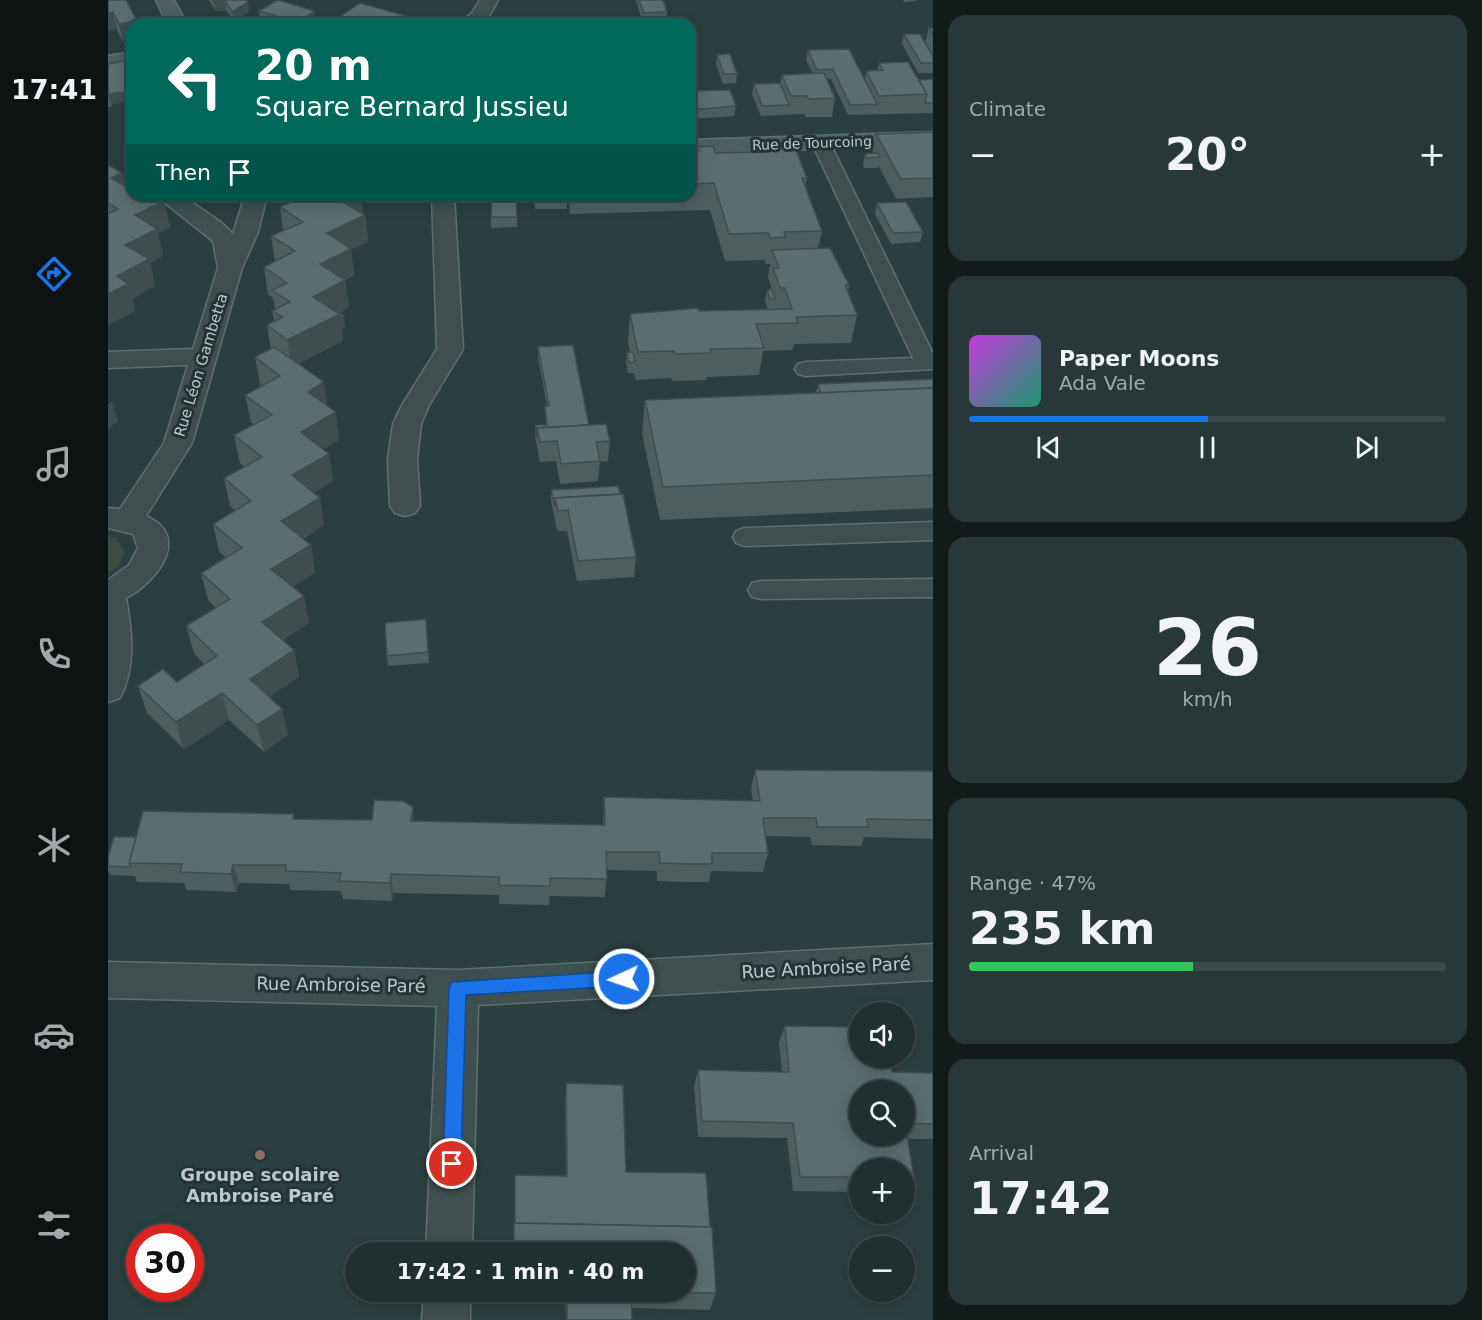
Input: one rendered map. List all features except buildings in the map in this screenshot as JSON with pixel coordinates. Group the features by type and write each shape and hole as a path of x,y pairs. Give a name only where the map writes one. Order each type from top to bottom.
{"main road":[{"path":"165,0 174,18"},
{"path":"108,62 126,59"},
{"name":"Rue de Tourcoing","path":"696,147 933,138"}],"street":[{"path":"476,18 489,0"},
{"name":"Rue Léon Gambetta","path":"175,201 214,228 225,239 230,268"},
{"name":"Rue Léon Gambetta","path":"108,689 117,655 116,626 108,593 136,579 152,560 153,540 140,525 118,519 178,443 230,268 246,232 254,201"},
{"path":"405,506 403,436 411,413 444,367 450,349 443,201"},
{"path":"108,360 205,356"},
{"name":"Rue Ambroise Paré","path":"108,980 458,988 933,962"},
{"path":"449,1242 458,988"},
{"path":"446,1320 447,1302"}],"lane":[{"path":"806,369 927,364 822,143"},
{"path":"746,537 933,531"},
{"path":"761,590 933,588"}],"green space":[{"path":"108,536 117,539 125,552 118,567 108,573"}],"place":[{"name":"Groupe scolaire Ambroise Paré","path":"260,1155"}],"route":[{"path":"452,1164 458,988 624,979"}]}
